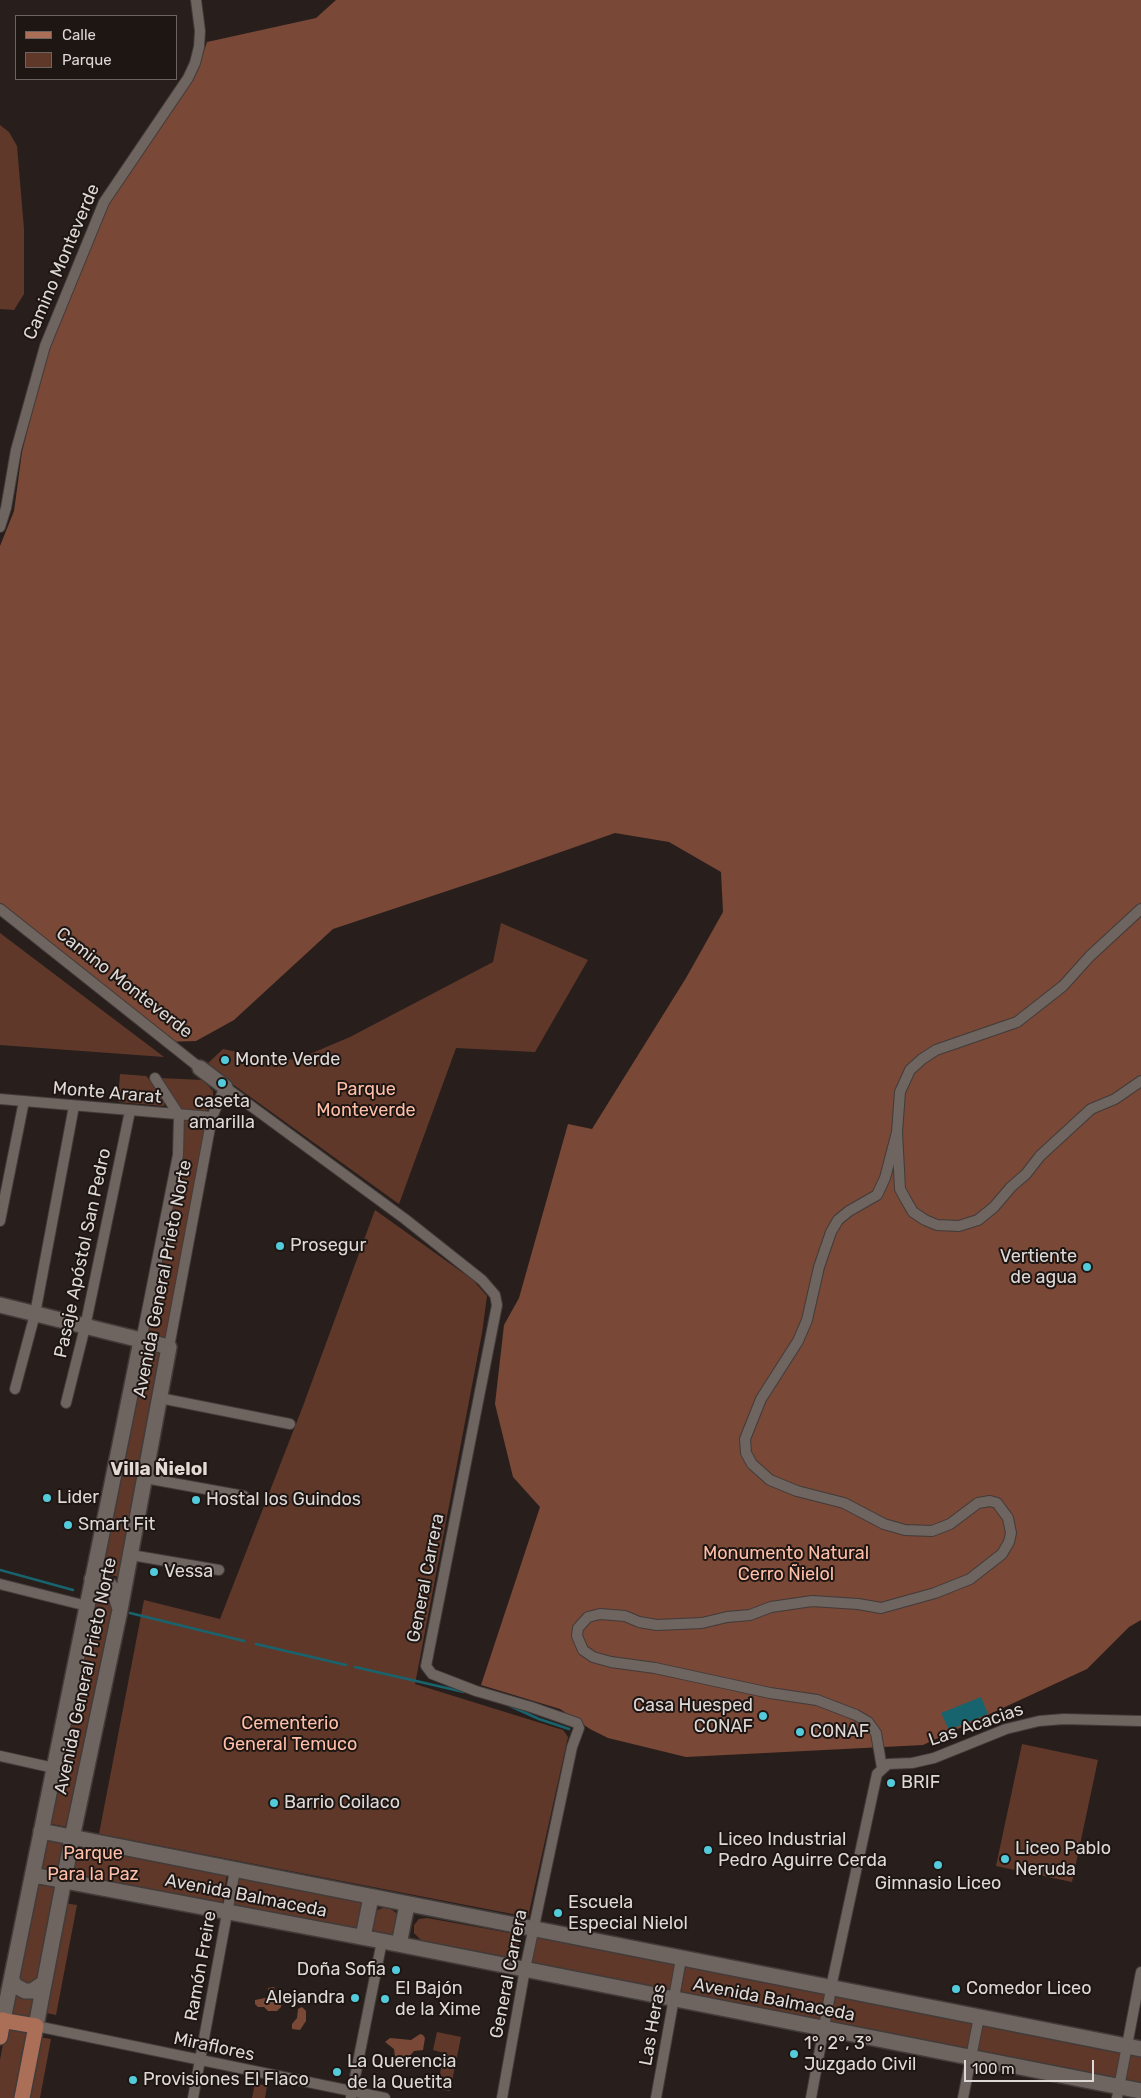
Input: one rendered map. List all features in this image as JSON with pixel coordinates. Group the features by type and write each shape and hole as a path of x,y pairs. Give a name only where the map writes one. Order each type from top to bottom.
{"main road":[{"name":"Camino Monteverde","path":"200,1068 225,1087"},
{"path":"0,1305 141,1342 169,1347"},
{"name":"Avenida General Prieto Norte","path":"0,2036 7,1985 42,1832 141,1342"},
{"name":"Avenida General Prieto Norte","path":"22,2098 72,1838 131,1555 169,1347"},
{"path":"92,1579 110,1586 115,1593 120,1610"},
{"name":"Avenida Balmaceda","path":"42,1832 1134,2048"},
{"name":"Avenida Balmaceda","path":"33,1875 399,1944 971,2058 1118,2093 1141,2091"},
{"path":"363,1937 371,1897"},
{"path":"399,1944 407,1904"},
{"path":"7,1985 14,1985 25,1992 32,1992 44,1983"},
{"path":"2,2020 36,2026"}],"street":[{"name":"Camino Monteverde","path":"0,527 6,508 16,450 45,346 104,202 192,71 200,39 196,0"},
{"path":"1141,908 1090,956 1063,986 1017,1022 936,1050 910,1070 900,1092 897,1132 900,1189 913,1212 924,1220 937,1225 959,1226 978,1220 994,1207 1011,1187 1026,1174 1040,1156 1091,1109 1115,1099 1141,1081"},
{"name":"Camino Monteverde","path":"0,909 200,1068"},
{"path":"155,1078 179,1115"},
{"name":"Avenida General Prieto Norte","path":"169,1347 212,1117 225,1087"},
{"name":"General Carrera","path":"225,1087 405,1219 482,1280 495,1295 497,1305 426,1666 432,1674 577,1724 579,1728 572,1747 525,1969 502,2098"},
{"name":"Monte Ararat","path":"0,1099 212,1117"},
{"path":"0,1221 24,1101"},
{"path":"14,1389 35,1314 74,1106"},
{"name":"Pasaje Apóstol San Pedro","path":"66,1402 85,1327 130,1111"},
{"name":"Avenida General Prieto Norte","path":"141,1342 178,1165 179,1115"},
{"path":"811,2098 877,1774 882,1768 877,1736 871,1725 864,1718 817,1700 770,1693 655,1668 612,1662 593,1657 583,1650 577,1636 578,1628 588,1617 600,1614 625,1616 639,1622 657,1625 702,1623 728,1616 750,1614 771,1607 812,1601 858,1604 881,1608 935,1593 970,1579 1002,1554 1009,1542 1011,1533 1008,1518 997,1503 990,1501 978,1503 950,1524 932,1532 905,1530 884,1524 844,1503 797,1491 770,1480 752,1464 746,1453 745,1439 761,1399 798,1341 807,1320 818,1267 831,1232 838,1220 849,1211 877,1195 885,1178 897,1132"},
{"path":"160,1398 290,1424"},
{"path":"145,1478 244,1496"},
{"path":"131,1555 219,1570"},
{"path":"0,1584 87,1606"},
{"name":"Las Acacias","path":"882,1768 895,1763 912,1763 934,1758 1006,1729 1039,1721 1064,1719 1141,1721"},
{"path":"0,1756 54,1768"},
{"name":"Ramón Freire","path":"193,2098 235,1870"},
{"path":"351,2095 382,1941"},
{"name":"Las Heras","path":"656,2098 682,1958"},
{"path":"1118,2093 1134,2048 1141,1972"},
{"path":"963,2098 979,2017"},
{"name":"Miraflores","path":"36,2026 351,2095 385,2098"}],"green space":[{"name":"Monumento Natural Cerro Ñielol","path":"336,0 1141,0 1141,1620 1129,1627 1087,1669 923,1745 686,1757 608,1738 590,1729 560,1709 481,1685 540,1507 513,1477 495,1404 504,1325 519,1298 568,1124 592,1129 686,978 723,912 721,872 669,842 615,833 333,929 234,1020 196,1041 165,1042 132,1011 0,903 0,546 14,511 22,452 47,352 106,203 198,68 207,42 316,18"},
{"path":"0,125 9,132 17,146 24,229 24,294 14,310 0,309"},
{"name":"Parque Monteverde","path":"501,923 588,960 535,1052 456,1048 399,1204 206,1065 223,1049 276,1060 298,1059 350,1037 493,962"},
{"path":"0,933 164,1057 0,1045"},
{"path":"120,1074 146,1076 160,1091 165,1102 164,1106 118,1102"},
{"path":"159,1078 203,1080 213,1091 213,1104 208,1110 202,1112 184,1112 179,1108"},
{"path":"181,1118 209,1120 166,1344 144,1339"},
{"name":"Cementerio General Temuco","path":"375,1210 473,1280 487,1296 482,1333 415,1684 563,1730 568,1737 528,1917 99,1834 144,1600 220,1619 303,1406"},
{"path":"147,1349 162,1351 120,1577 100,1573"},
{"path":"97,1583 115,1598 72,1828 47,1823"},
{"path":"1022,1744 1098,1760 1072,1882 996,1866"},
{"path":"44,1837 69,1843 63,1876 37,1871"},
{"name":"Parque Para la Paz","path":"74,1842 227,1873 222,1905 69,1874"},
{"path":"239,1872 369,1900 362,1936 232,1911"},
{"path":"37,1883 52,1886 60,1891 34,2021 8,2016"},
{"path":"63,1903 77,1905 56,2015 42,2012"},
{"path":"385,1908 395,1912 399,1922 395,1932 385,1936 375,1932 371,1922 375,1912"},
{"path":"427,1918 510,1933 519,1941 519,1949 515,1955 508,1957 422,1941 414,1933 414,1925 419,1919"},
{"path":"537,1935 676,1962 670,1996 531,1966"},
{"path":"686,1965 825,1992 820,2023 680,1997"},
{"path":"274,1987 277,1996 282,2000 281,2007 277,2011 268,2011 264,2007 258,2007 255,2004 255,2000 270,1997 268,1988"},
{"path":"836,1994 973,2021 967,2052 830,2025"},
{"path":"302,2007 306,2011 306,2021 300,2030 292,2029 292,2024 297,2018 298,2009"},
{"path":"982,2022 1122,2049 1117,2083 975,2055"},
{"path":"6,2027 32,2032 19,2098 0,2098 0,2060"},
{"path":"437,2032 461,2037 450,2091 437,2089 444,2053 433,2050"},
{"path":"420,2034 425,2038 423,2050 414,2051 409,2057 395,2057 394,2049 385,2042 390,2038 411,2040"},
{"path":"38,2037 51,2039 40,2098 27,2098"},
{"path":"1129,2049 1141,2052 1141,2089 1123,2085"},
{"path":"255,2083 267,2086 265,2098 252,2098"}],"water":[{"path":"981,1697 988,1714 949,1730 941,1713"}],"waterway":[{"path":"0,1570 73,1590"},
{"path":"130,1613 244,1641"},
{"path":"256,1644 346,1665"},
{"path":"355,1667 464,1692"},
{"path":"508,1705 539,1719 569,1729"}],"place":[{"name":"Monte Verde","path":"225,1060"},
{"name":"caseta amarilla","path":"222,1083"},
{"name":"Prosegur","path":"280,1246"},
{"name":"Vertiente de agua","path":"1087,1267"},
{"name":"Lider","path":"47,1498"},
{"name":"Hostal los Guindos","path":"196,1500"},
{"name":"Smart Fit","path":"68,1525"},
{"name":"Vessa","path":"154,1572"},
{"name":"Casa Huesped CONAF","path":"763,1716"},
{"name":"CONAF","path":"800,1732"},
{"name":"BRIF","path":"891,1783"},
{"name":"Barrio Coilaco","path":"274,1803"},
{"name":"Liceo Industrial Pedro Aguirre Cerda","path":"708,1850"},
{"name":"Liceo Pablo Neruda","path":"1005,1859"},
{"name":"Gimnasio Liceo","path":"938,1865"},
{"name":"Escuela Especial Nielol","path":"558,1913"},
{"name":"Doña Sofia","path":"396,1970"},
{"name":"Comedor Liceo","path":"956,1989"},
{"name":"Alejandra","path":"355,1998"},
{"name":"El Bajón de la Xime","path":"385,1999"},
{"name":"1°, 2°, 3° Juzgado Civil","path":"794,2054"},
{"name":"La Querencia de la Quetita","path":"337,2072"},
{"name":"Provisiones El Flaco","path":"133,2080"}],"district":[{"name":"Villa Ñielol","path":"159,1470"}]}
